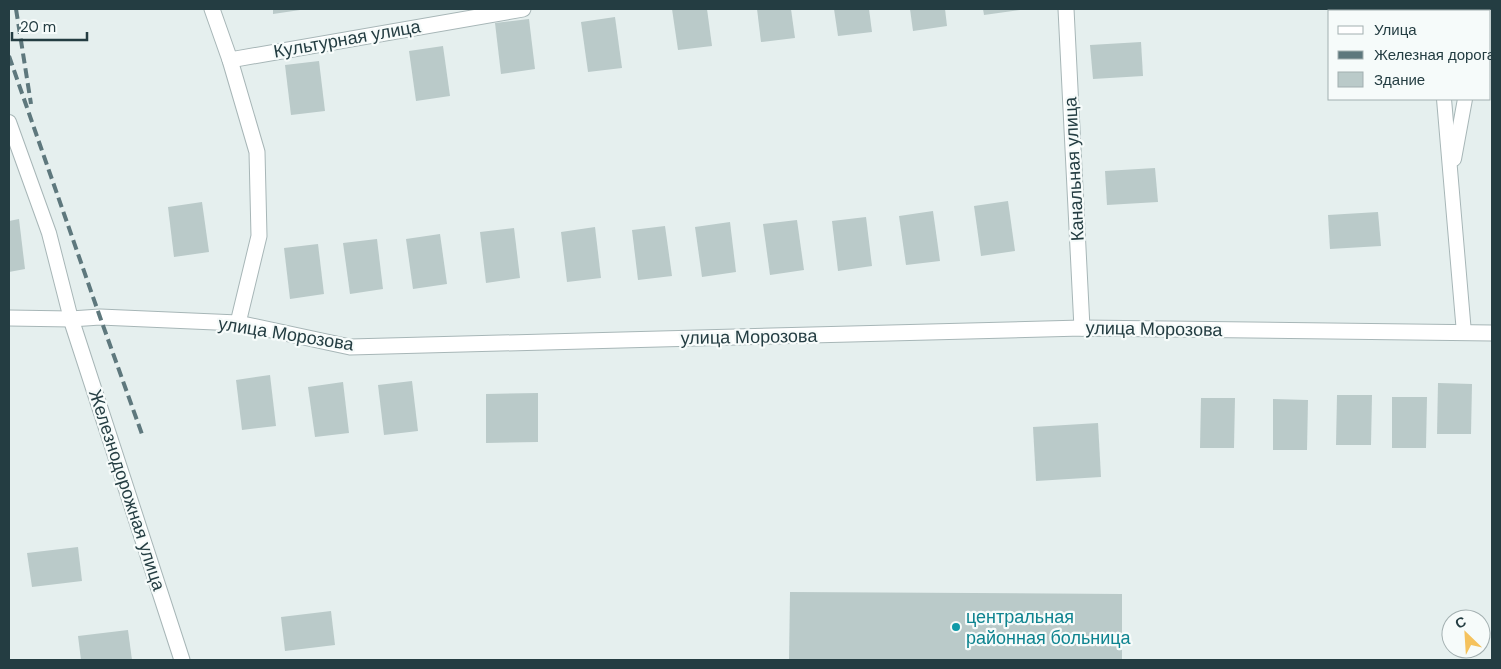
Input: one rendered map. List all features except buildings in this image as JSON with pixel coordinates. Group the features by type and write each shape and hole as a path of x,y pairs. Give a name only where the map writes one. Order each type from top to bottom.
{"street":[{"path":"212,9 230,60 257,152 259,236 238,323"},
{"name":"Культурная улица","path":"230,60 523,9"},
{"name":"Канальная улица","path":"1066,9 1082,328"},
{"name":"улица Морозова","path":"9,318 71,319 100,317 238,323 350,347 1082,328 1492,333"},
{"name":"Железнодорожная улица","path":"71,319 182,660"}],"lane":[{"path":"1444,100 1464,333"},
{"path":"1451,174 1465,100"},
{"path":"9,122 49,233 71,319"}],"railway":[{"path":"16,9 31,104"},
{"path":"9,56 143,437"}],"place":[{"name":"центральная районная больница","path":"956,627"}]}
